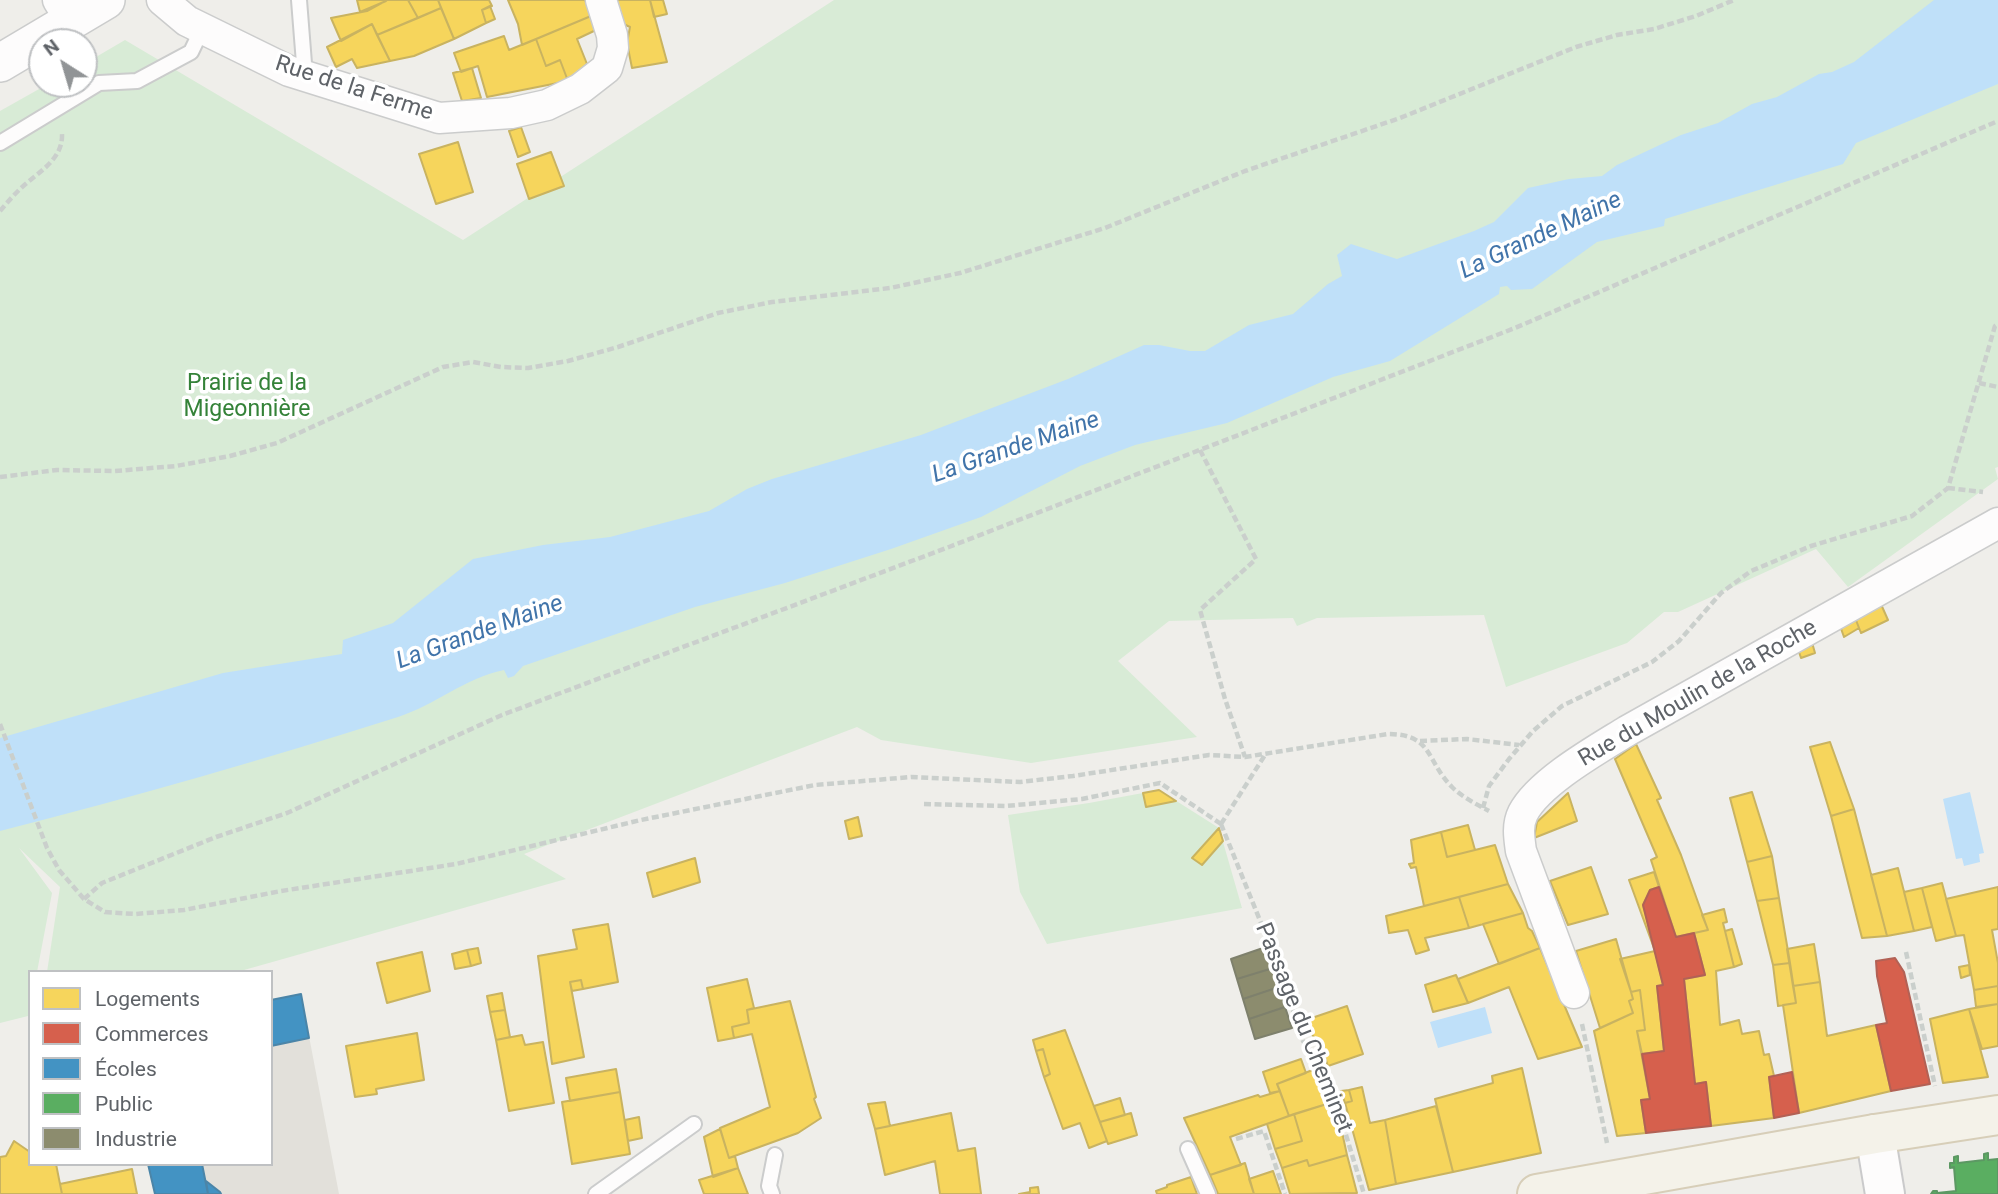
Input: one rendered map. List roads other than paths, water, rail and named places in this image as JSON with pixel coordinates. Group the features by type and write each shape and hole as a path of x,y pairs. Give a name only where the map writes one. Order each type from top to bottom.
{"main road":[{"path":"1537,1194 1634,1184 1875,1134 1998,1115"},
{"path":"1875,1134 1885,1194"}],"street":[{"path":"0,62 64,10 106,0"},
{"name":"Rue de la Ferme","path":"162,0 187,21 304,76 439,118 511,113 547,105 580,89 607,68 613,48 612,35 601,0"},
{"name":"Rue du Moulin de la Roche","path":"1574,993 1521,851 1518,828 1523,812 1545,788 1593,752 1711,682 1998,523"}],"lane":[{"path":"299,0 304,76"},
{"path":"0,142 99,83 137,81 191,52 202,29"},
{"path":"596,1194 694,1124"},
{"path":"1188,1149 1208,1194"},
{"path":"772,1194 769,1186 775,1155"}],"water":[{"name":"La Grande Maine","path":"1934,0 1998,0 1998,84 1856,143 1843,164 1665,219 1664,226 1597,242 1532,289 1511,290 1507,286 1500,287 1499,294 1390,361 1333,377 1227,423 1135,445 1080,466 981,517 891,549 785,583 695,607 523,666 514,676 508,678 504,670 476,679 398,717 200,777 0,831 0,738 223,673 342,654 343,640 393,623 473,559 543,545 610,537 709,511 747,489 772,479 921,435 1068,379 1144,345 1205,351 1249,325 1293,314 1328,284 1342,276 1337,255 1351,244 1397,259 1474,231 1494,222 1528,188 1569,179 1602,176 1617,165 1681,135 1718,123 1752,104 1777,97 1819,74 1832,72 1854,62"},
{"path":"1970,792 1984,853 1979,854 1980,862 1964,866 1962,858 1956,859 1943,799"},
{"path":"1485,1007 1492,1033 1438,1048 1430,1022"}],"park label":[{"name":"Prairie de la Migeonnière","path":"247,397"}]}
